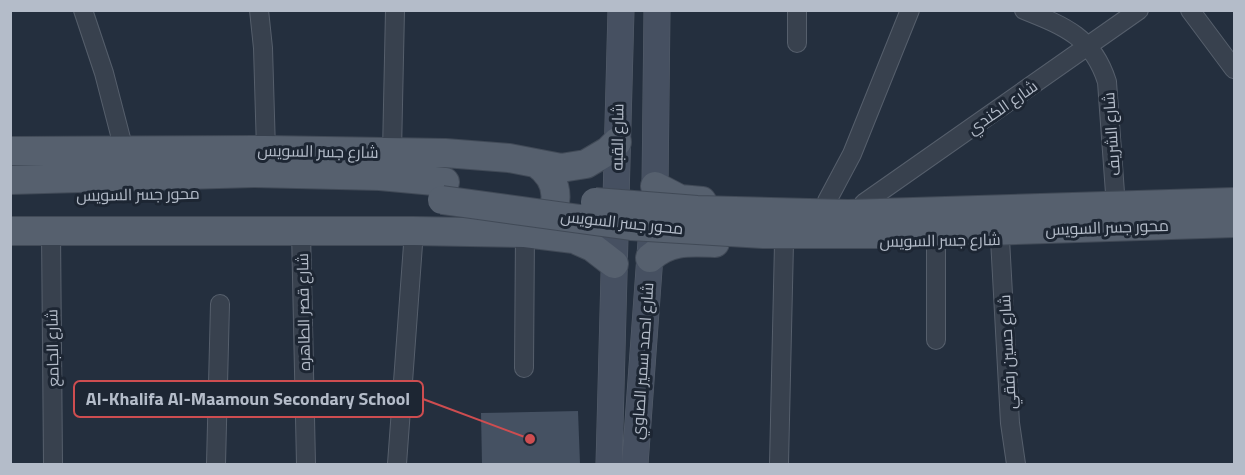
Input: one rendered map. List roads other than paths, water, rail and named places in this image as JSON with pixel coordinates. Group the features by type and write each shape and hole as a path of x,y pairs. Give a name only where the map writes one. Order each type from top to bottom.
{"main road":[{"name":"شارع القبه","path":"614,264 621,10"},
{"path":"650,258 655,186 657,10"},
{"name":"شارع جسر السويس","path":"10,151 392,152 495,156 561,168 580,166 598,159 617,142"},
{"path":"525,233 534,230 548,218 555,202 553,184 549,176 536,163"},
{"name":"محور جسر السويس","path":"10,180 254,173 380,176 444,191 631,226 763,234 897,234 1234,223"},
{"path":"655,186 671,196 690,201 864,202 1234,191"},
{"name":"محور جسر السويس","path":"10,196 444,191 768,213 929,213 1234,202"},
{"path":"687,242 681,226 681,217 690,201"},
{"path":"10,231 525,233 574,239 592,248 614,264"},
{"name":"شارع جسر السويس","path":"650,258 663,247 687,242 784,243 1234,235"},
{"name":"شارع احمد سمير الصاوي","path":"635,465 650,258"},
{"name":"شارع احمد سمير الصاوي","path":"609,465 614,264"}],"street":[{"path":"83,10 104,73 124,150"},
{"path":"259,10 263,48 266,150"},
{"path":"392,152 395,10"},
{"path":"797,10 797,43"},
{"path":"827,201 852,154 910,10"},
{"name":"شارع الشريف","path":"1024,10 1062,26 1076,35 1089,46 1103,69 1107,82 1114,193"},
{"name":"شارع الكندي","path":"864,202 1139,10"},
{"path":"1190,10 1234,69"},
{"name":"شارع الجامع","path":"51,231 53,465"},
{"name":"شارع قصر الطاهره","path":"301,231 306,465"},
{"path":"397,465 414,231"},
{"path":"524,368 525,233"},
{"name":"شارع حسين رفقي","path":"1000,239 1010,423 1016,465"},
{"path":"936,240 936,340"},
{"path":"779,465 784,243"},
{"path":"216,465 220,304"}],"place":[{"name":"Al-Khalifa Al-Maamoun Secondary School","path":"530,439"}]}
